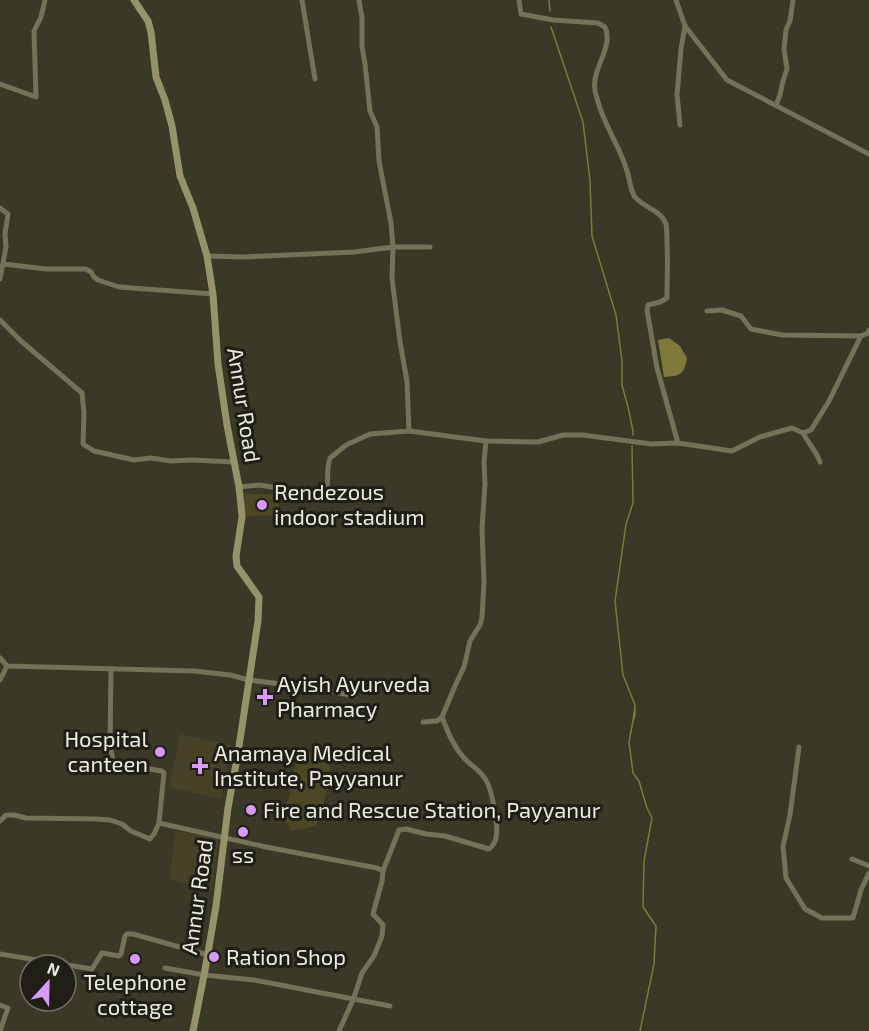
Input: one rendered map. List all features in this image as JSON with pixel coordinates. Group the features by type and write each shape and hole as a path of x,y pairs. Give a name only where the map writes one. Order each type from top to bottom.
{"main road":[{"name":"Annur Road","path":"134,0 148,21 156,77 172,126 180,176 193,208 207,256 213,294 218,364 242,517 236,556 237,566 257,592 260,600 224,837 216,906 193,1031"}],"street":[{"path":"0,84 36,97 34,32 45,0"},
{"path":"302,0 315,79"},
{"path":"359,0 370,111 377,127 379,161 391,223 392,278 407,381 409,431"},
{"path":"519,0 520,14 553,20 598,23 607,31 605,47 595,79 597,99 627,169 633,196 660,214 667,227 666,298 648,305 646,310 657,368 678,443"},
{"path":"676,0 686,26 727,80 869,154"},
{"path":"776,105 787,69 784,49 793,0"},
{"path":"680,125 677,95 681,49 686,26"},
{"path":"0,208 8,214 6,247 0,279"},
{"path":"207,256 244,257 354,252 393,247 430,247"},
{"path":"3,264 54,269 86,269 99,280 119,287 213,294"},
{"path":"708,311 722,310 741,316 751,329 782,335 861,336 869,330"},
{"path":"0,320 82,393 83,444 94,451 134,460 151,458 171,461 234,462"},
{"path":"803,433 811,430 829,401 861,336"},
{"path":"239,487 259,485 324,495 327,492 330,458 336,452 370,434 409,431 486,441 538,442 563,435 583,435 651,444 678,443 732,451 760,437 792,428 803,433 820,462"},
{"path":"423,722 437,721 442,717 464,667 470,640 480,625 482,617 484,582 482,529 486,441"},
{"path":"0,658 7,666 194,671 355,696"},
{"path":"0,680 7,666"},
{"path":"0,821 6,815 34,819 110,820 150,839 153,837 159,823 164,773 123,765 113,760 110,746 111,669"},
{"path":"339,1031 362,973 374,956 382,936 382,925 374,914 383,871 399,830 406,829 446,836 489,849 493,846 497,836 494,802 488,784 479,770 457,750 442,717"},
{"path":"800,747 783,846 786,878 805,909 822,918 853,918 861,890 869,873"},
{"path":"159,823 383,871"},
{"path":"852,859 869,866"},
{"path":"0,954 92,969 102,953 119,956 122,954 125,936 133,934 208,955"},
{"path":"165,968 254,980 390,1006"},
{"path":"0,1005 8,1008 0,1031"}],"shaded area":[{"path":"669,338 680,346 687,358 683,371 674,376 664,377 658,340"},
{"name":"Rendezous indoor stadium","path":"244,494 278,494 280,515 245,516"},
{"name":"Anamaya Medical Institute, Payyanur","path":"180,734 231,745 221,799 169,787"},
{"path":"298,751 326,754 332,777 316,826 291,831 282,815 289,797"},
{"path":"176,831 219,838 211,892 169,879"}],"waterway":[{"path":"549,0 550,11"},
{"path":"551,27 583,122 590,181 592,236 616,315 622,361 622,385 633,435"},
{"path":"632,446 633,503 626,524 615,601 623,675 635,705 635,715 633,721 635,705"},
{"path":"633,721 629,742 633,773 639,781 652,818 644,861 643,907 656,926 654,964 640,1031"}],"place":[{"name":"Rendezous indoor stadium","path":"262,505"},
{"name":"Ayish Ayurveda Pharmacy","path":"265,697"},
{"name":"Hospital canteen","path":"160,752"},
{"name":"Anamaya Medical Institute, Payyanur","path":"200,766"},
{"name":"Fire and Rescue Station, Payyanur","path":"251,810"},
{"name":"ss","path":"243,832"},
{"name":"Ration Shop","path":"214,957"},
{"name":"Telephone cottage","path":"135,959"}]}
